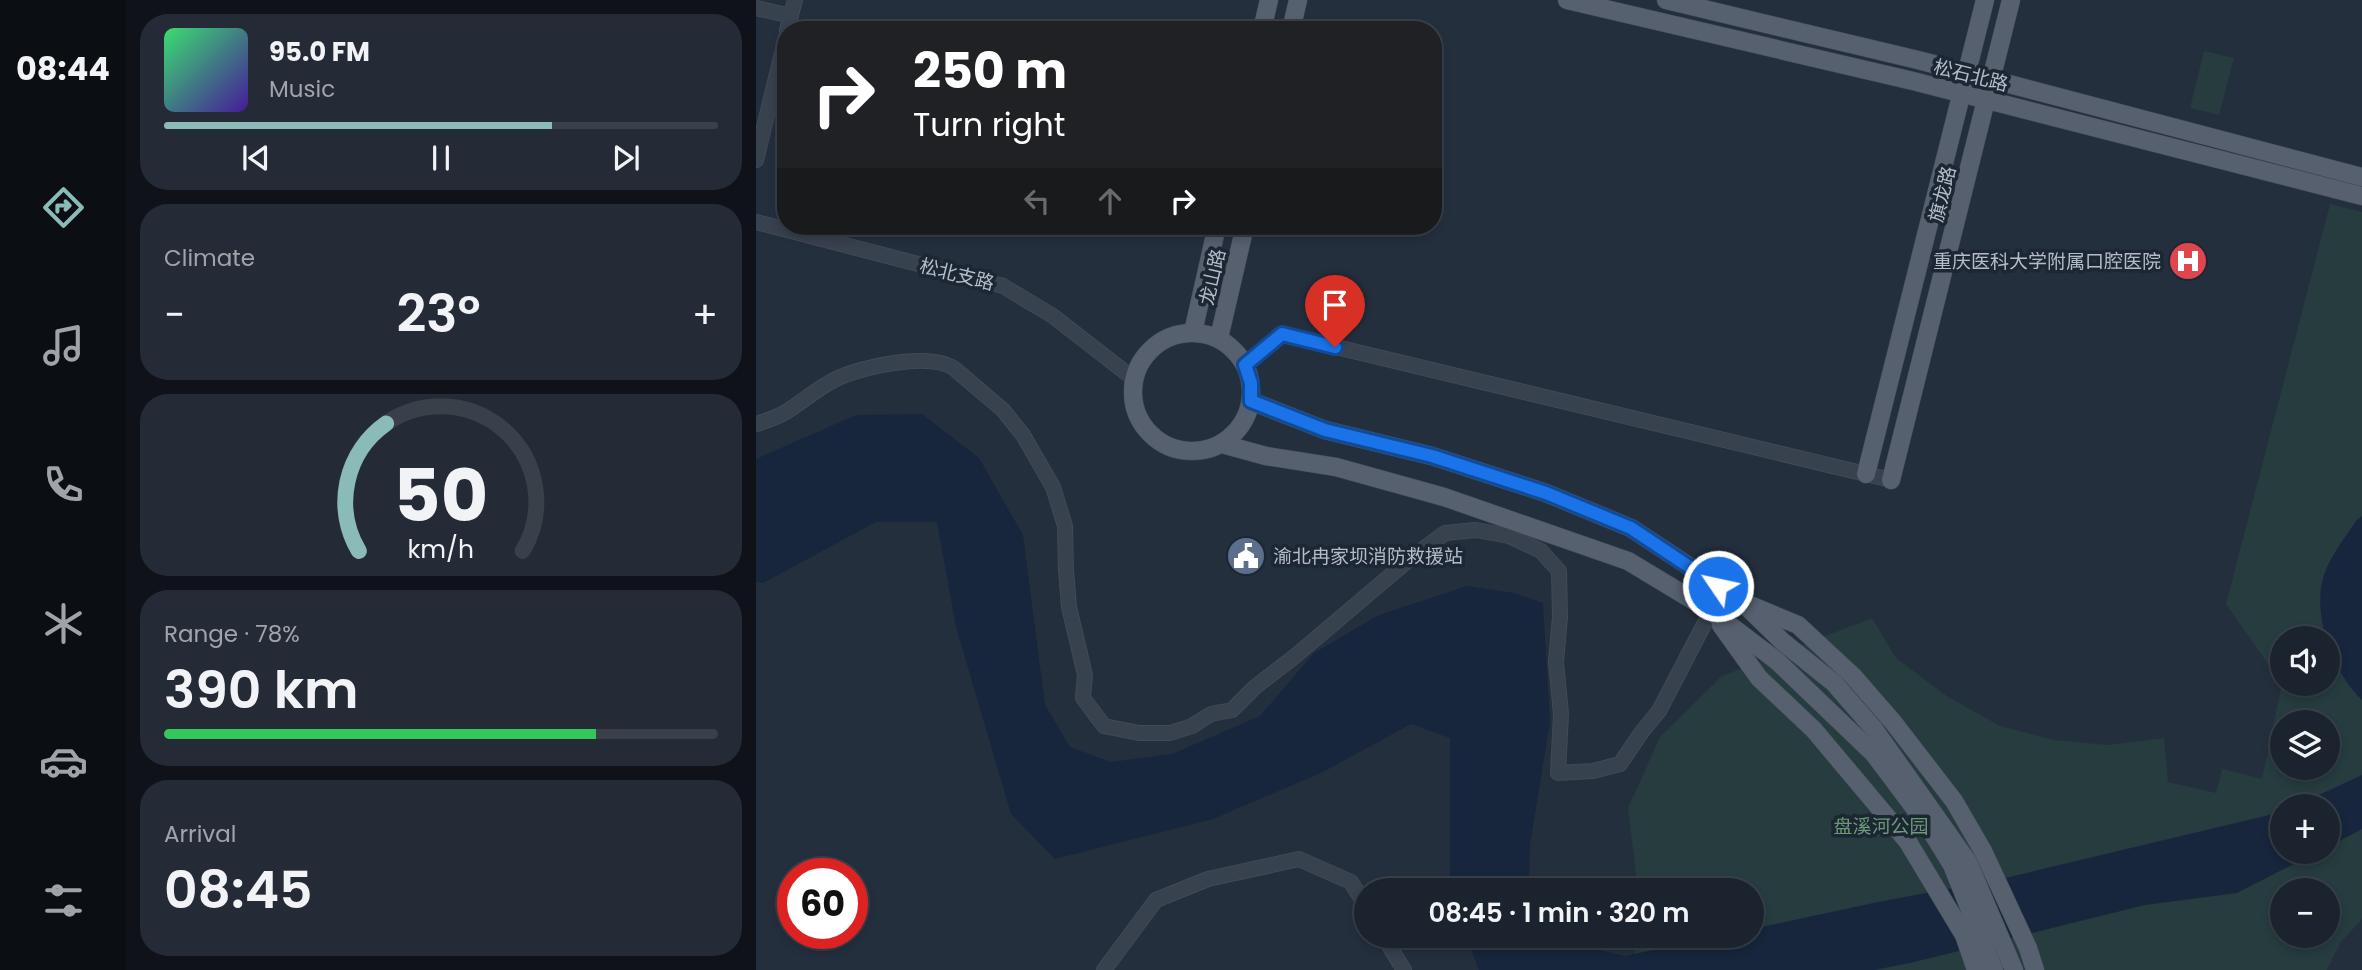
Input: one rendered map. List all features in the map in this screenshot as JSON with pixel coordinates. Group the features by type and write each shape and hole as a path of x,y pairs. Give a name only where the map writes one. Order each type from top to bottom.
{"main road":[{"path":"1264,21 1269,0"},
{"path":"1293,21 1298,0"},
{"name":"松石北路","path":"1567,0 1963,95 2362,196"},
{"name":"松石北路","path":"1666,0 1967,72 2362,177"},
{"path":"1867,474 1985,0"},
{"name":"旗龙路","path":"1891,480 2011,0"},
{"name":"龙山路","path":"1193,332 1215,235"},
{"name":"龙山路","path":"1219,338 1243,235"},
{"path":"1193,332 1219,338 1234,349 1245,365 1251,383 1251,401 1236,433 1222,444 1203,451 1184,451 1165,446 1149,434 1138,417 1132,399 1134,379 1142,360 1155,345 1173,335 1193,332"},
{"path":"1251,401 1325,430 1432,456 1546,493 1631,528 1740,600 1798,625 1844,667 1893,722 1954,801 1983,851 2028,948 2035,970"},
{"path":"1222,444 1266,456 1336,467 1444,497 1628,561 1711,611 1777,661 1874,754 1968,862 2014,970"},
{"path":"1740,600 1783,642 1833,683 1874,729 1933,822 1994,970"},
{"path":"1711,611 1759,678 1814,730 1908,842 1964,935 1976,970"}],"street":[{"path":"790,21 795,0"},
{"path":"756,8 785,21"},
{"path":"756,160 777,74"},
{"name":"松北支路","path":"756,222 777,227"},
{"name":"松北支路","path":"806,235 1003,286 1053,316 1134,379"},
{"path":"1245,365 1282,334 1891,480"},
{"path":"756,425 784,413 837,378 888,365 927,361 950,365 983,391 1023,435 1053,487 1065,526 1069,607 1085,675 1083,698 1104,726 1139,733 1170,733 1192,726 1211,714 1232,710 1255,687 1411,558 1445,533 1476,530 1509,536 1541,551 1559,571 1560,617 1556,662 1561,714 1558,773 1593,771 1620,764 1659,711 1711,611"},
{"path":"1104,970 1156,900 1208,878 1299,859 1351,882 1354,887"},
{"path":"1390,948 1404,970"}],"green space":[{"path":"2204,51 2234,58 2219,115 2190,108"},
{"name":"盘溪河公园","path":"2330,204 2362,212 2362,919 2340,943 2340,878 2270,878 2270,948 2338,948 2327,970 1632,970 1635,948 1764,948 1764,878 1636,878 1628,808 1660,737 1722,676 1872,618 1896,658 1948,697 2000,726 2054,740 2108,745 2164,738 2168,782 2216,793 2222,769 2262,779 2270,741 2270,780 2340,780 2340,710 2277,710 2279,696 2340,696 2340,626 2270,626 2270,667 2226,604"}],"water":[{"path":"922,414 979,458 1023,535 1045,705 1070,747 1111,762 1172,754 1260,716 1314,653 1379,615 1467,586 1514,593 1543,603 1550,722 1530,845 1529,878 1450,878 1450,738 1411,724 1323,772 1213,819 1055,859 1011,814 956,627 937,522 876,522 763,583 756,582 756,459 856,415"},
{"path":"2362,516 2362,700 2340,670 2340,626 2323,626 2320,597 2324,574 2356,521"},
{"path":"2362,775 2362,829 2340,841 2340,794 2321,794"},
{"path":"2270,815 2270,864 2294,864 2237,893 2145,905 1874,970 1479,970 1471,948 1590,948 1625,956 1662,948 1764,948 1764,926 2001,879"}],"place":[{"name":"重庆医科大学附属口腔医院","path":"2188,261"},
{"name":"渝北冉家坝消防救援站","path":"1246,556"}],"route":[{"path":"1335,347 1282,334 1245,365 1251,383 1251,401 1325,430 1432,456 1546,493 1631,528 1718,586"}]}
